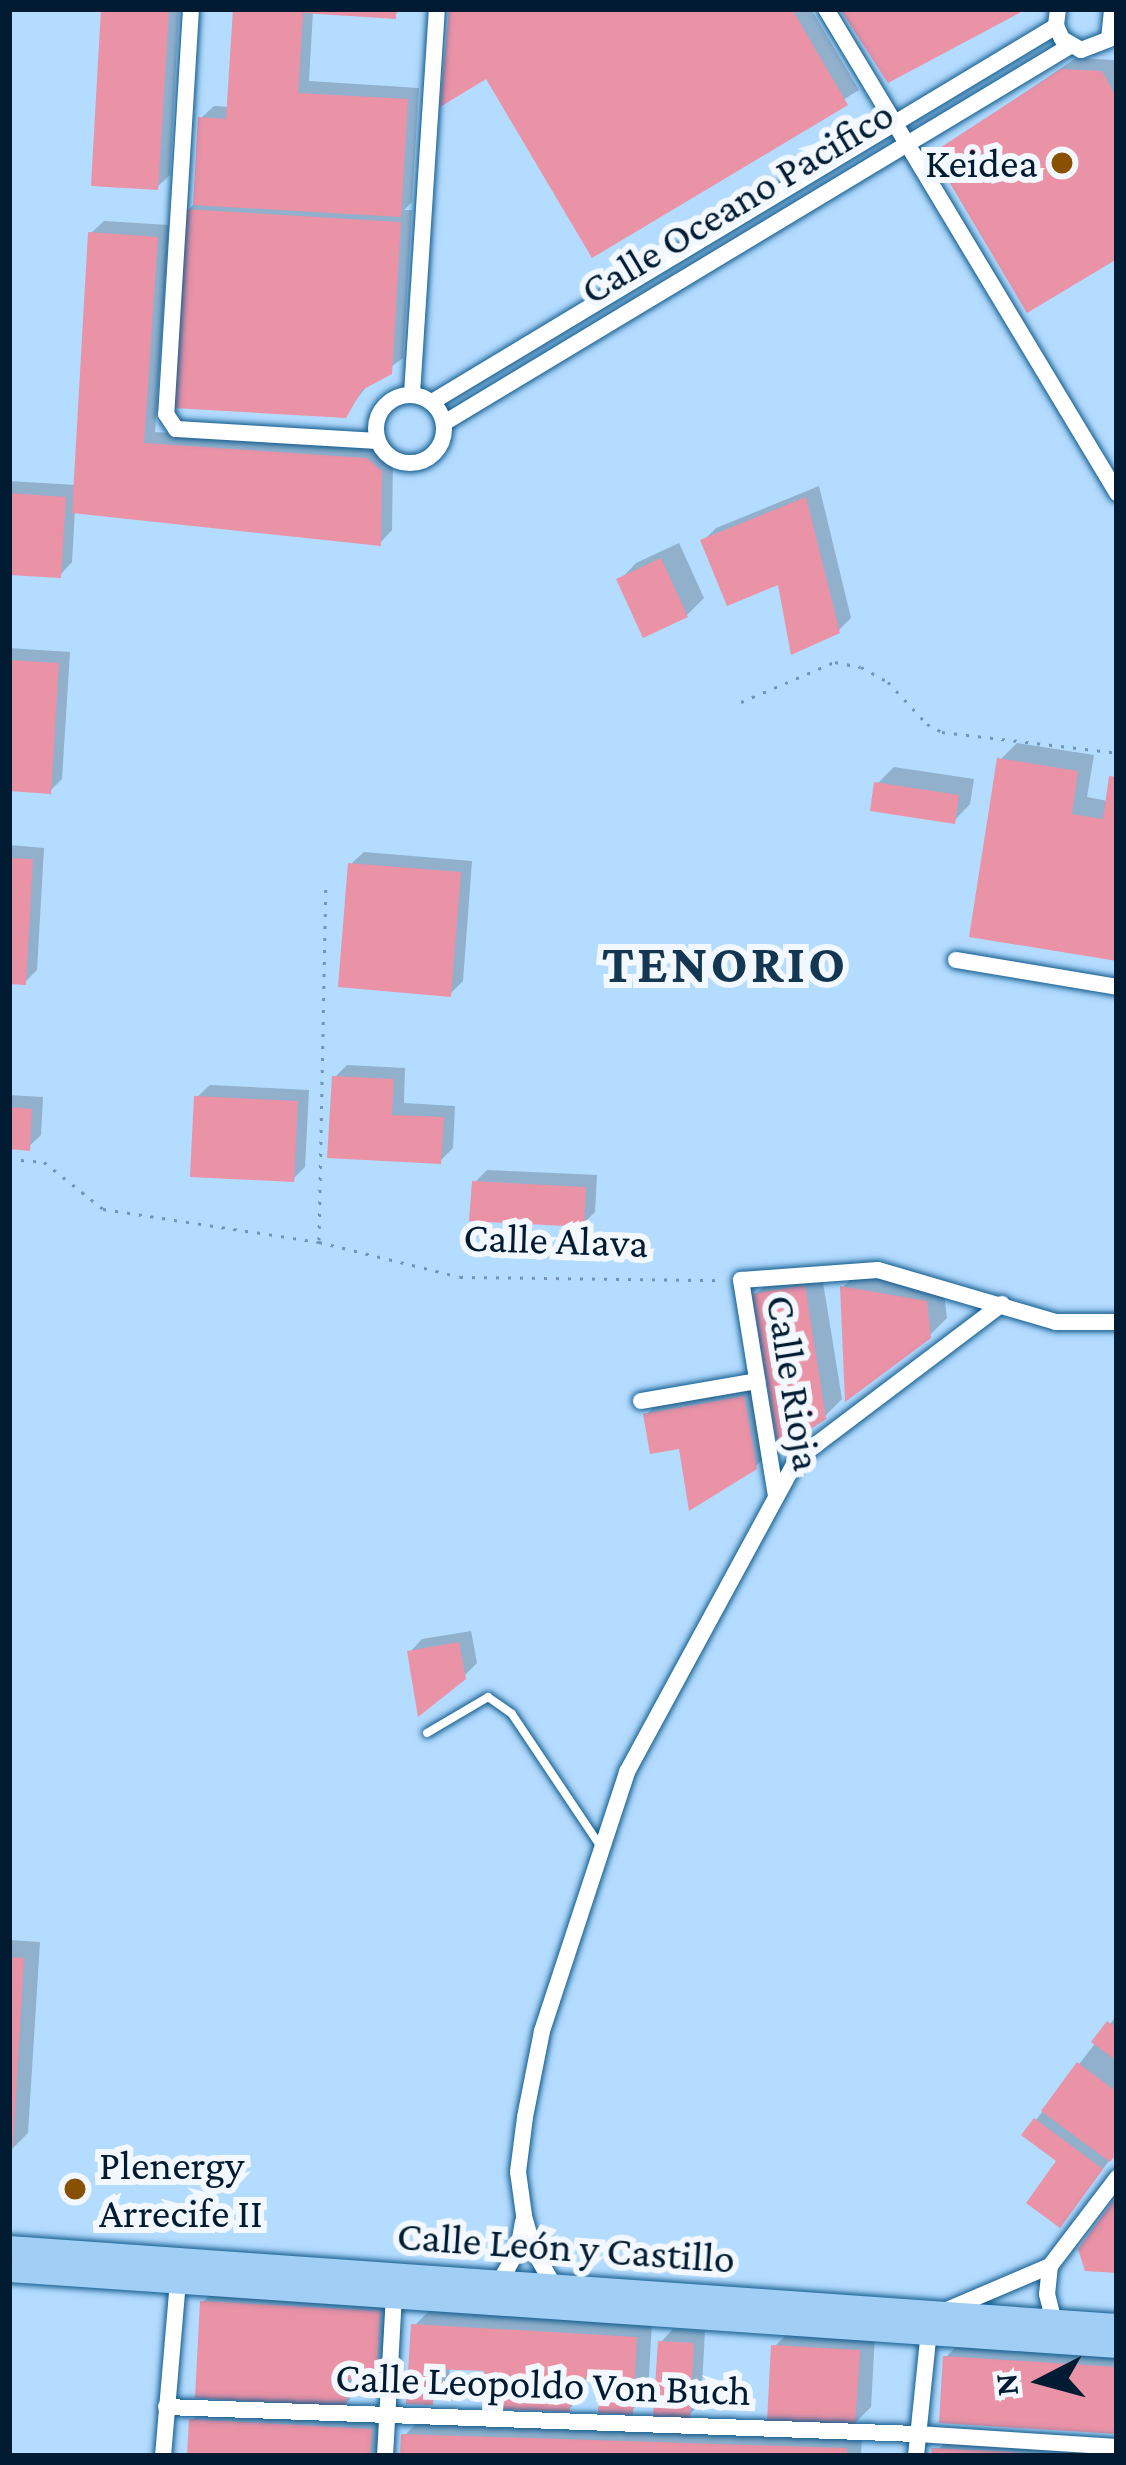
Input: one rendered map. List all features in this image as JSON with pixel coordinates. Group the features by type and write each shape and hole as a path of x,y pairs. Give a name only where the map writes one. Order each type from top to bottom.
{"main road":[{"name":"Calle León y Castillo","path":"9,2248 500,2281 934,2322 1117,2346"},
{"name":"Calle León y Castillo","path":"9,2270 934,2322 1117,2326"}],"street":[{"path":"191,9 166,414 176,430 378,441 395,459 419,462 439,447 444,423 432,402 412,394 387,403 379,414 378,441"},
{"path":"412,394 437,9"},
{"path":"826,9 1117,493"},
{"path":"1057,18 1070,46 1092,50 1113,45 1112,9"},
{"name":"Calle Oceano Pacifico","path":"432,402 895,123 1057,18"},
{"name":"Calle Oceano Pacifico","path":"444,423 1070,46"},
{"path":"956,961 1117,987"},
{"path":"740,1280 878,1270 1056,1322 1117,1322"},
{"name":"Calle Rioja","path":"740,1280 777,1497"},
{"path":"554,2286 534,2251 518,2172 542,2031 627,1772 797,1459 1002,1304"},
{"path":"641,1401 757,1381"},
{"path":"916,2456 934,2322 1050,2266 1117,2178"},
{"path":"500,2281 518,2250 524,2215"},
{"path":"1050,2266 1048,2294 1054,2322"},
{"path":"163,2456 178,2280"},
{"path":"1014,2282 1048,2294"},
{"path":"385,2456 394,2294"},
{"name":"Calle Leopoldo Von Buch","path":"166,2407 918,2434 1117,2447"}],"lane":[{"path":"427,1733 488,1697 512,1714 601,1846"}],"path":[{"path":"741,702 835,662 888,682 926,724 942,732 1117,753"},
{"path":"319,1241 326,882"},
{"name":"Calle Alava","path":"9,1159 44,1162 104,1209 319,1241 460,1277 740,1280"}],"building":[{"path":"101,9 169,9 158,190 91,186"},
{"path":"233,9 396,9 396,19 303,13 298,93 408,99 401,217 193,205 198,117 226,119"},
{"path":"449,9 792,9 848,105 592,258 486,79 440,107"},
{"path":"840,9 1027,9 888,83"},
{"path":"1061,69 1102,71 1117,98 1117,259 1027,313 932,153"},
{"path":"185,209 401,222 392,374 362,390 346,418 173,408"},
{"path":"88,232 158,237 144,443 367,458 382,471 381,546 72,513"},
{"path":"9,493 66,497 61,578 9,575"},
{"path":"806,497 840,633 791,655 778,585 727,606 700,540"},
{"path":"661,558 688,617 643,638 616,579"},
{"path":"9,660 59,663 51,794 9,791"},
{"path":"997,758 1078,771 1072,814 1103,819 1109,776 1117,777 1117,961 969,937"},
{"path":"874,782 959,795 955,824 870,811"},
{"path":"9,858 33,859 26,985 9,984"},
{"path":"348,863 461,872 451,997 338,987"},
{"path":"332,1076 394,1079 392,1115 444,1117 441,1164 327,1158"},
{"path":"194,1096 298,1101 294,1182 190,1177"},
{"path":"9,1107 32,1109 30,1151 9,1149"},
{"path":"472,1181 586,1187 584,1227 469,1221"},
{"path":"805,1285 826,1419 778,1450 752,1294"},
{"path":"840,1286 927,1301 931,1338 845,1402"},
{"path":"744,1396 757,1469 689,1511 679,1449 650,1454 643,1414"},
{"path":"459,1642 466,1679 418,1717 407,1651"},
{"path":"9,1957 24,1958 13,2147 9,2147"},
{"path":"1107,2021 1117,2028 1117,2061 1091,2042"},
{"path":"1077,2062 1117,2092 1117,2153 1110,2162 1041,2111"},
{"path":"1034,2118 1103,2169 1060,2228 1026,2203 1056,2161 1021,2135"},
{"path":"1117,2196 1117,2273 1085,2271 1078,2249"},
{"path":"200,2301 380,2311 376,2381 348,2379 346,2407 195,2398"},
{"path":"411,2324 637,2337 633,2415 598,2413 600,2379 571,2377 570,2412 482,2408 484,2371 435,2369 433,2405 406,2404"},
{"path":"658,2341 694,2343 690,2419 653,2416"},
{"path":"771,2345 860,2350 855,2427 767,2422"},
{"path":"943,2356 1117,2367 1117,2434 939,2423"},
{"path":"189,2419 372,2429 370,2456 187,2456"},
{"path":"401,2434 847,2448 846,2456 400,2456"},
{"path":"932,2448 1016,2452 1016,2456 931,2456"}],"place":[{"name":"Keidea","path":"1062,163"},
{"name":"Plenergy Arrecife II","path":"75,2189"}],"district":[{"name":"TENORIO","path":"725,964"}]}
